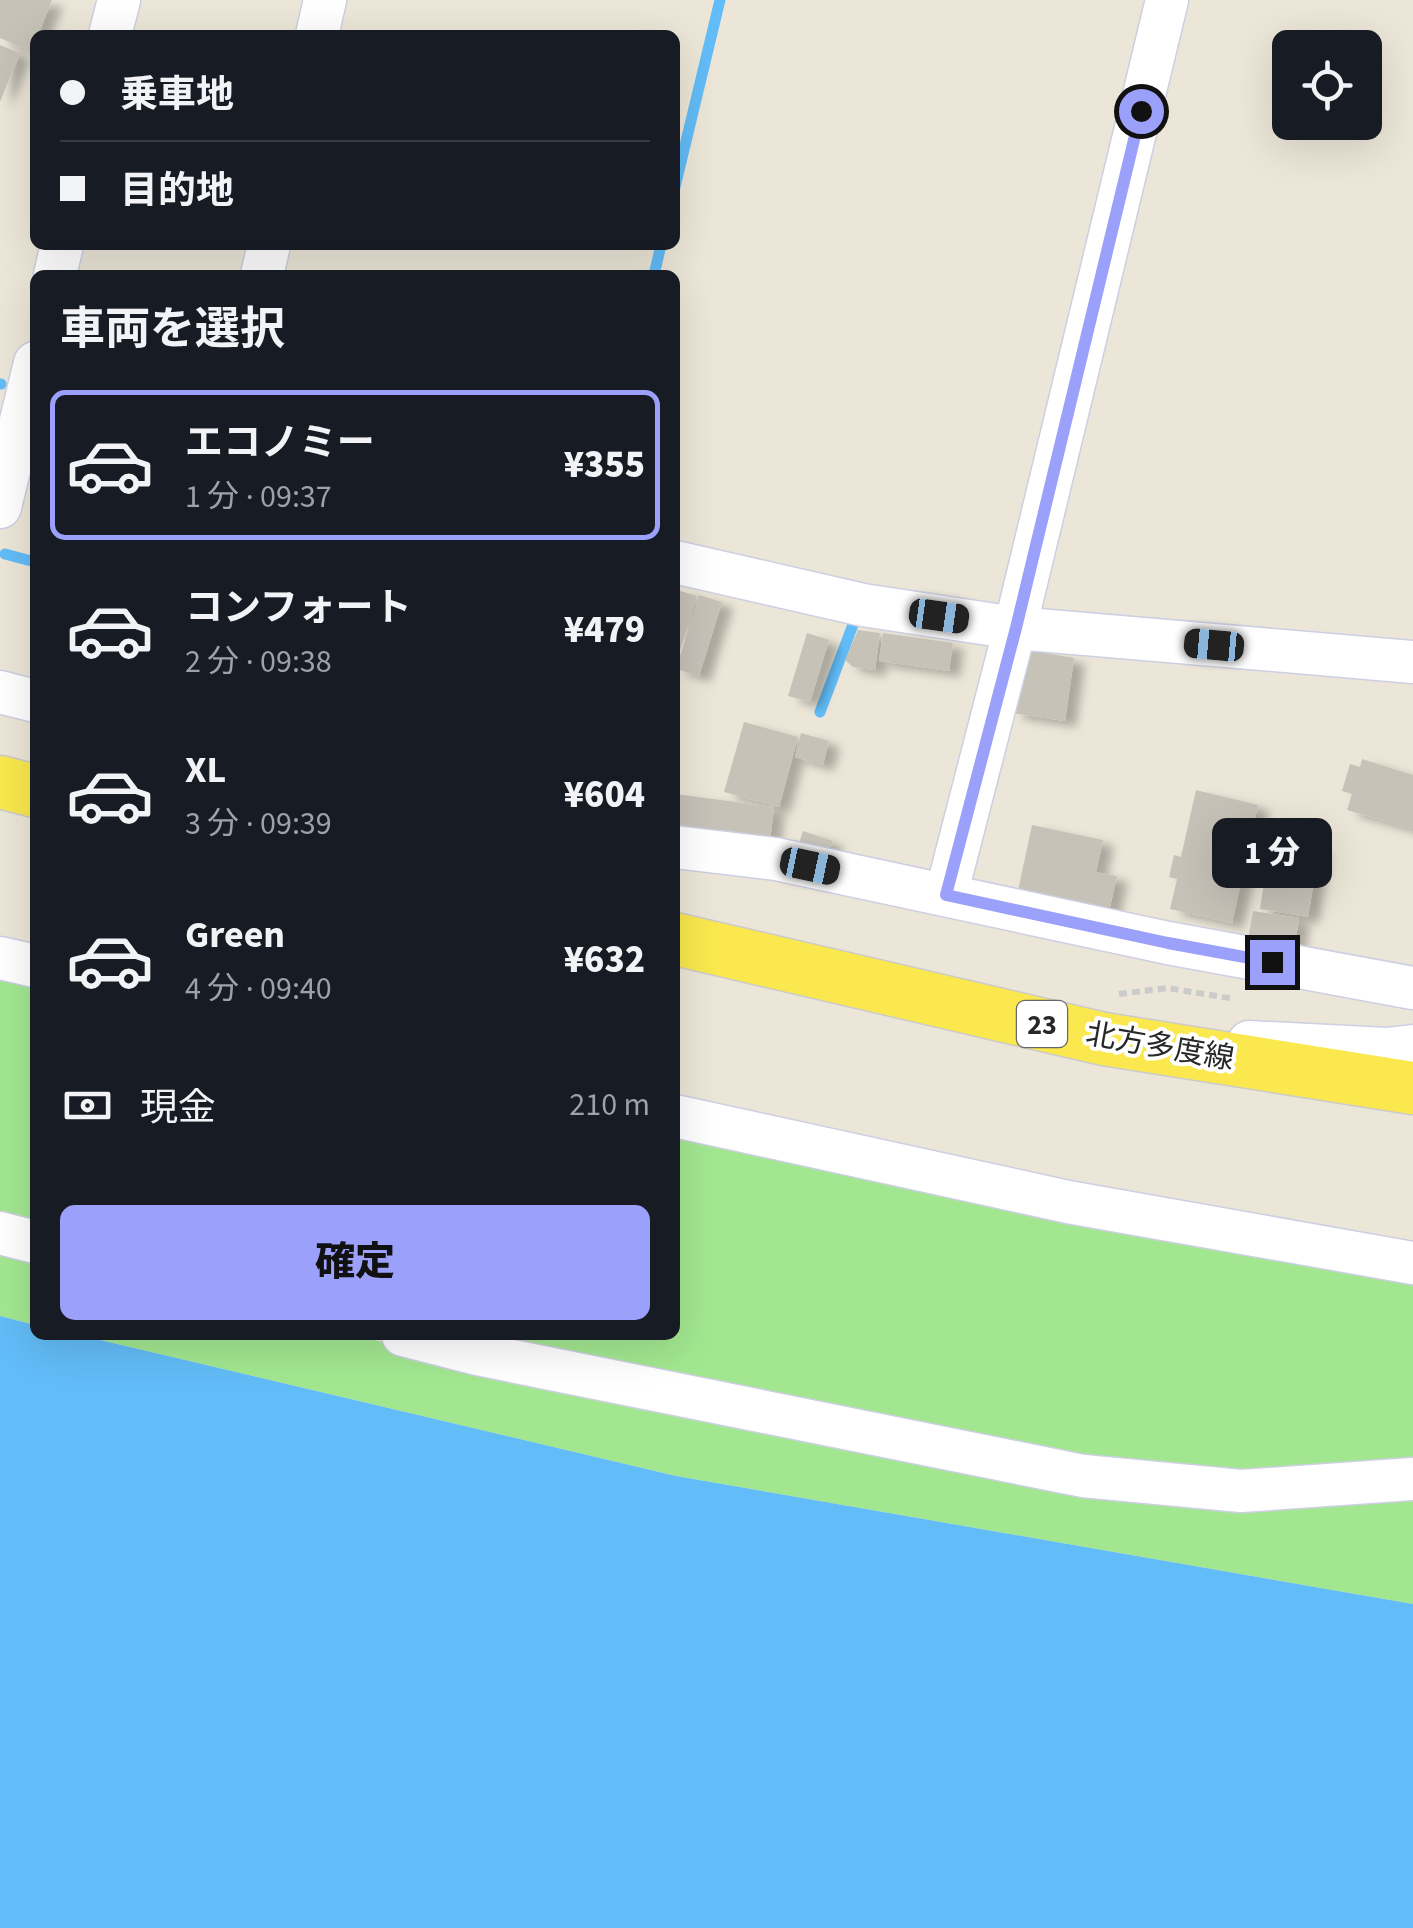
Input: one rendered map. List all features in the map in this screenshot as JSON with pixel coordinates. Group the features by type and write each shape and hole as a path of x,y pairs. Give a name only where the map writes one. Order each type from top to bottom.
{"main road":[{"path":"0,782 30,789"},
{"name":"北方多度線","path":"680,940 1106,1017 1413,1088"}],"street":[{"path":"111,30 118,0"},
{"path":"318,30 325,0"},
{"path":"946,895 1016,628 1168,0"},
{"path":"0,507 30,379"},
{"path":"680,563 863,605 1016,628 1413,662"},
{"path":"0,692 30,700"},
{"path":"680,847 776,859 1168,943 1413,988"},
{"path":"0,958 30,965"},
{"path":"1106,1017 1172,1037 1386,1049 1413,1046"},
{"path":"680,1117 1068,1202 1413,1263"},
{"path":"0,1234 30,1241"},
{"path":"422,1340 1083,1476 1241,1491 1413,1479"}],"path":[{"path":"1106,1017 1167,988 1241,1000"}],"green space":[{"path":"0,975 30,982 30,1226 0,1218"},
{"path":"680,1133 1413,1273 1413,1469 1168,1475 489,1340 680,1340"},
{"path":"0,1245 30,1253 30,1324 0,1316"},
{"path":"100,1340 375,1340 477,1366 1094,1490 1413,1497 1413,1604 676,1476"}],"water":[{"path":"0,1316 30,1324 30,1340 100,1340 676,1476 1413,1604 1413,1928 0,1928"}],"building":[{"path":"0,0 52,0 40,30 30,30 30,51 0,38"},
{"path":"0,45 20,53 0,102"},
{"path":"680,591 697,596 680,651"},
{"path":"699,595 722,602 699,676 680,670 680,656"},
{"path":"858,630 880,633 875,670 853,667 845,660"},
{"path":"807,633 829,640 810,702 788,696"},
{"path":"883,633 953,643 949,671 879,661"},
{"path":"1021,649 1074,658 1065,721 1012,713"},
{"path":"744,722 798,737 779,807 724,792"},
{"path":"801,733 829,741 823,765 795,757"},
{"path":"1362,759 1413,775 1413,829 1347,810 1352,794 1342,791 1350,764 1360,767"},
{"path":"1196,790 1258,805 1232,923 1170,909 1177,879 1169,877 1174,855 1181,857"},
{"path":"680,795 774,807 769,848 680,836"},
{"path":"1032,825 1103,840 1096,872 1117,876 1107,920 1016,900"},
{"path":"803,831 833,841 826,859 797,850"},
{"path":"1270,843 1319,850 1308,917 1260,909"},
{"path":"1253,911 1299,918 1293,957 1246,950"}],"waterway":[{"path":"680,166 720,0"},
{"path":"655,270 660,250"},
{"path":"5,554 30,561"},
{"path":"820,712 854,622"}],"route":[{"path":"1141,111 1016,628 946,895 1272,962"}]}
